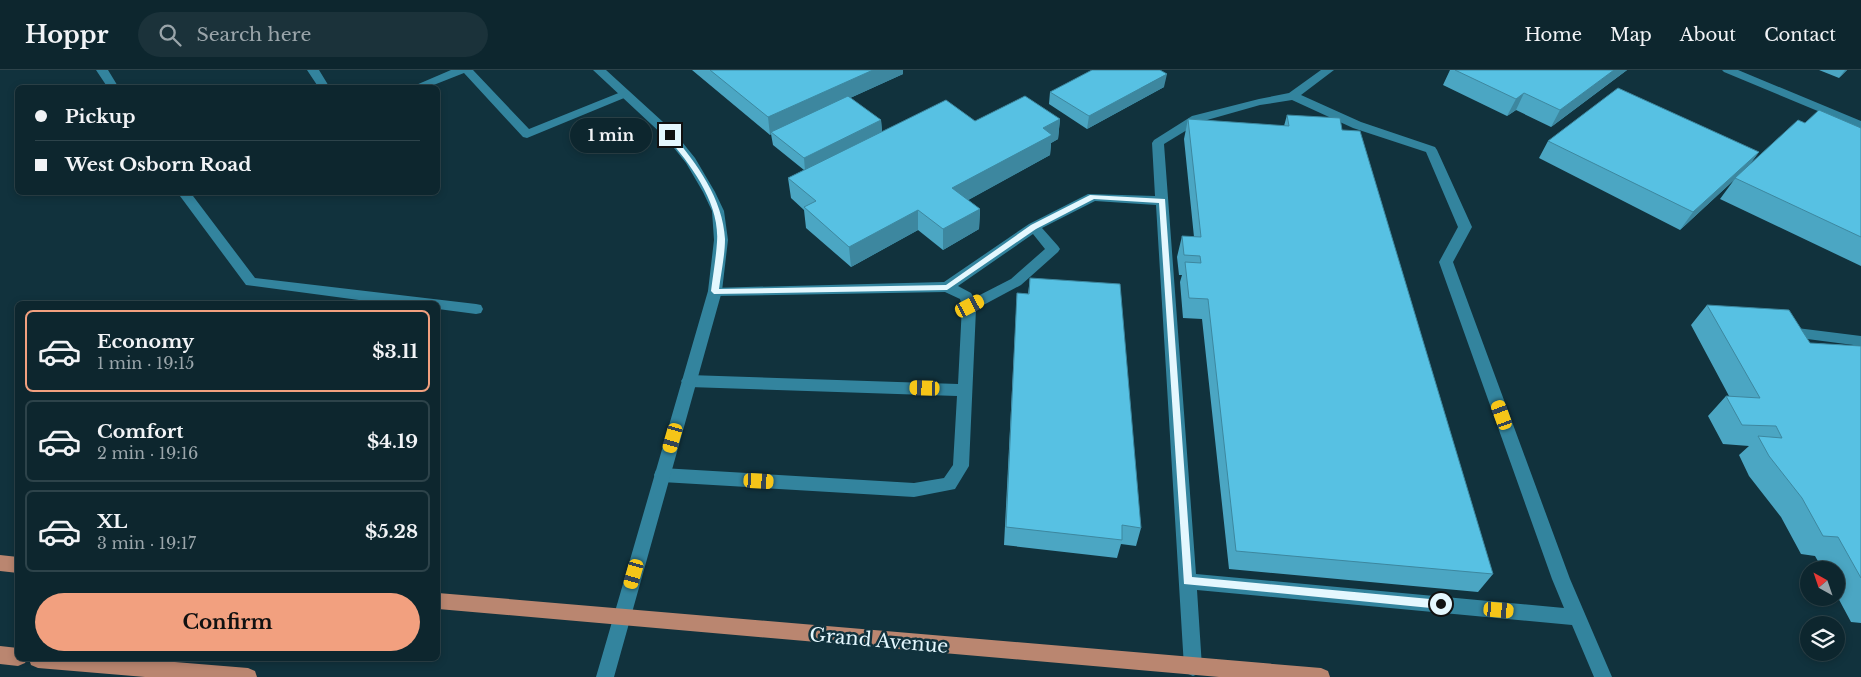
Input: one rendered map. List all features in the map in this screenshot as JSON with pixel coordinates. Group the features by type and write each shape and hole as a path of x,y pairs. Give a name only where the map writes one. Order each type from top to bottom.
{"highway":[{"path":"0,563 15,565"},
{"name":"Grand Avenue","path":"440,601 1321,677"},
{"path":"0,656 15,657"},
{"path":"61,661 248,677"}],"street":[{"path":"102,70 112,85"},
{"path":"421,85 462,70"},
{"path":"466,70 527,134 625,94"},
{"path":"599,70 670,135 691,161 718,211 721,240 714,291 605,677"},
{"path":"1193,667 1158,143 1196,119 1259,102 1293,96 1328,70"},
{"path":"1728,70 1861,125"},
{"path":"317,71 324,85"},
{"path":"1293,96 1357,125 1431,150 1465,227 1446,262 1561,579 1603,677"},
{"path":"186,195 251,282 407,301"},
{"path":"947,287 1034,227 1093,197 1162,201"},
{"path":"970,306 1016,282 1053,249 1034,227"},
{"path":"662,475 914,490 949,484 961,466 970,306 966,296 947,287 714,291"},
{"path":"440,304 476,309"},
{"path":"1797,333 1861,341"},
{"path":"689,381 965,390"},
{"path":"1187,581 1577,617"}],"building":[{"path":"710,70 873,70 768,117"},
{"path":"1092,70 1160,70 1167,74 1089,116 1050,92"},
{"path":"1455,70 1614,70 1560,110 1524,93 1516,99"},
{"path":"1618,88 1759,152 1693,212 1548,141"},
{"path":"848,96 881,120 804,158 771,132"},
{"path":"1025,96 1060,119 1043,128 1052,135 952,188 980,209 943,229 918,210 849,247 804,207 816,201 788,178 946,100 975,121"},
{"path":"1819,110 1861,128 1861,237 1735,178 1798,120 1805,123"},
{"path":"1287,115 1340,118 1342,130 1360,131 1493,574 1236,551 1208,299 1189,298 1185,262 1201,263 1200,256 1184,255 1182,236 1201,237 1188,119 1289,126"},
{"path":"1030,278 1120,284 1141,528 1122,525 1122,540 1006,527 1017,293 1029,294"},
{"path":"1707,305 1789,310 1810,343 1861,346 1861,578 1838,537 1823,536 1802,498 1769,456 1758,436 1782,438 1776,426 1742,425 1726,396 1760,398"}],"route":[{"path":"670,135 691,161 718,211 721,240 714,291 947,287 1034,227 1093,197 1162,201 1187,581 1441,604"}]}
